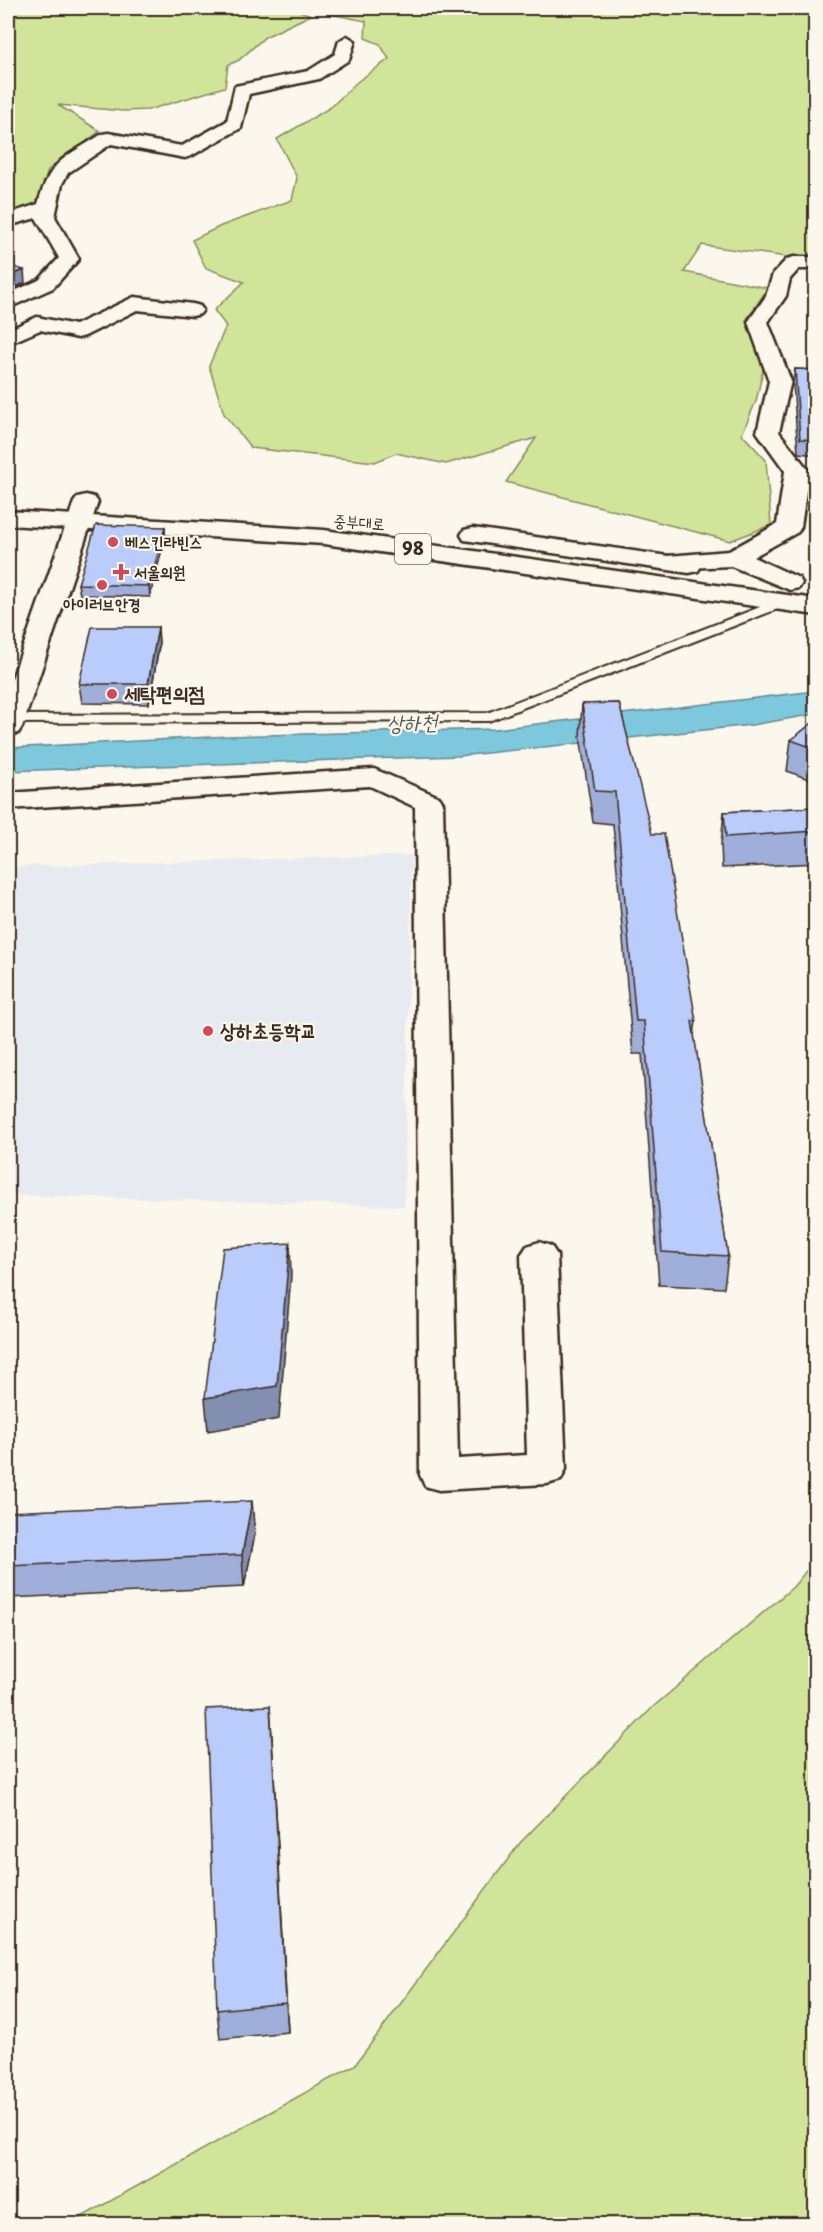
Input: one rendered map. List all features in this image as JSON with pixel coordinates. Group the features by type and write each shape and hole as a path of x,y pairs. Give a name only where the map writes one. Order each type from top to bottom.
{"street":[{"path":"8,302 46,284 69,259 45,217 53,184 60,170 108,138 184,152 235,124 241,90 313,75 343,56 347,41"},
{"path":"8,220 47,208"},
{"path":"664,562 734,558 789,527 798,471 768,432 780,381 758,322 776,296 780,278 794,264 816,263"},
{"path":"8,338 38,323 78,332 134,303 193,310"},
{"name":"중부대로","path":"8,497 82,512 324,537 786,592 816,587"},
{"path":"8,723 82,512"},
{"name":"중부대로","path":"8,518 82,512 399,525"},
{"name":"중부대로","path":"446,531 664,562 786,592 816,607"},
{"path":"734,558 786,592"},
{"path":"8,801 374,777 429,802 439,1475 547,1470 539,1255"}],"lane":[{"name":"중부대로","path":"8,723 489,717 786,592"}],"shaded area":[{"name":"상하초등학교","path":"412,855 404,1206 8,1195 8,867"}],"green space":[{"path":"8,8 292,8 311,15 265,37 239,60 228,65 225,87 148,110 123,111 58,105 100,131 48,170 40,202 8,216"},
{"path":"318,8 815,8 815,261 702,245 684,272 768,288 746,320 764,366 756,401 742,434 766,460 771,525 730,541 506,482 536,438 446,464 396,453 375,462 251,448 224,414 209,366 226,326 214,310 244,282 206,268 192,240 221,226 292,200 297,178 277,139 331,107 357,82 389,59 380,44 365,38 366,21 330,14"},
{"path":"815,1560 815,2224 69,2224 355,2065 520,1843 653,1707 793,1587"}],"water":[{"path":"815,691 815,714 752,725 459,756 8,771 8,748 229,736 495,729"}],"building":[{"path":"8,265 24,270 8,277"},
{"path":"795,369 816,370 816,440 800,439"},
{"path":"96,525 165,527 149,586 78,584"},
{"path":"92,627 158,627 148,684 79,684"},
{"path":"619,703 652,834 664,834 696,1021 692,1021 728,1256 662,1252 644,1021 636,1021 615,792 595,791 582,704"},
{"path":"816,720 816,749 791,740"},
{"path":"816,807 816,831 726,837 724,812"},
{"path":"290,1243 277,1386 205,1398 223,1248"},
{"path":"252,1501 242,1555 8,1566 8,1512"},
{"path":"270,1706 286,2003 217,2010 206,1709"}],"place":[{"name":"베스킨라빈스","path":"113,542"},
{"name":"서울의원","path":"121,572"},
{"name":"아이러브안경","path":"102,585"},
{"name":"세탁편의점","path":"112,694"},
{"name":"상하초등학교","path":"208,1031"}],"water label":[{"name":"상하천","path":"412,723"}]}
